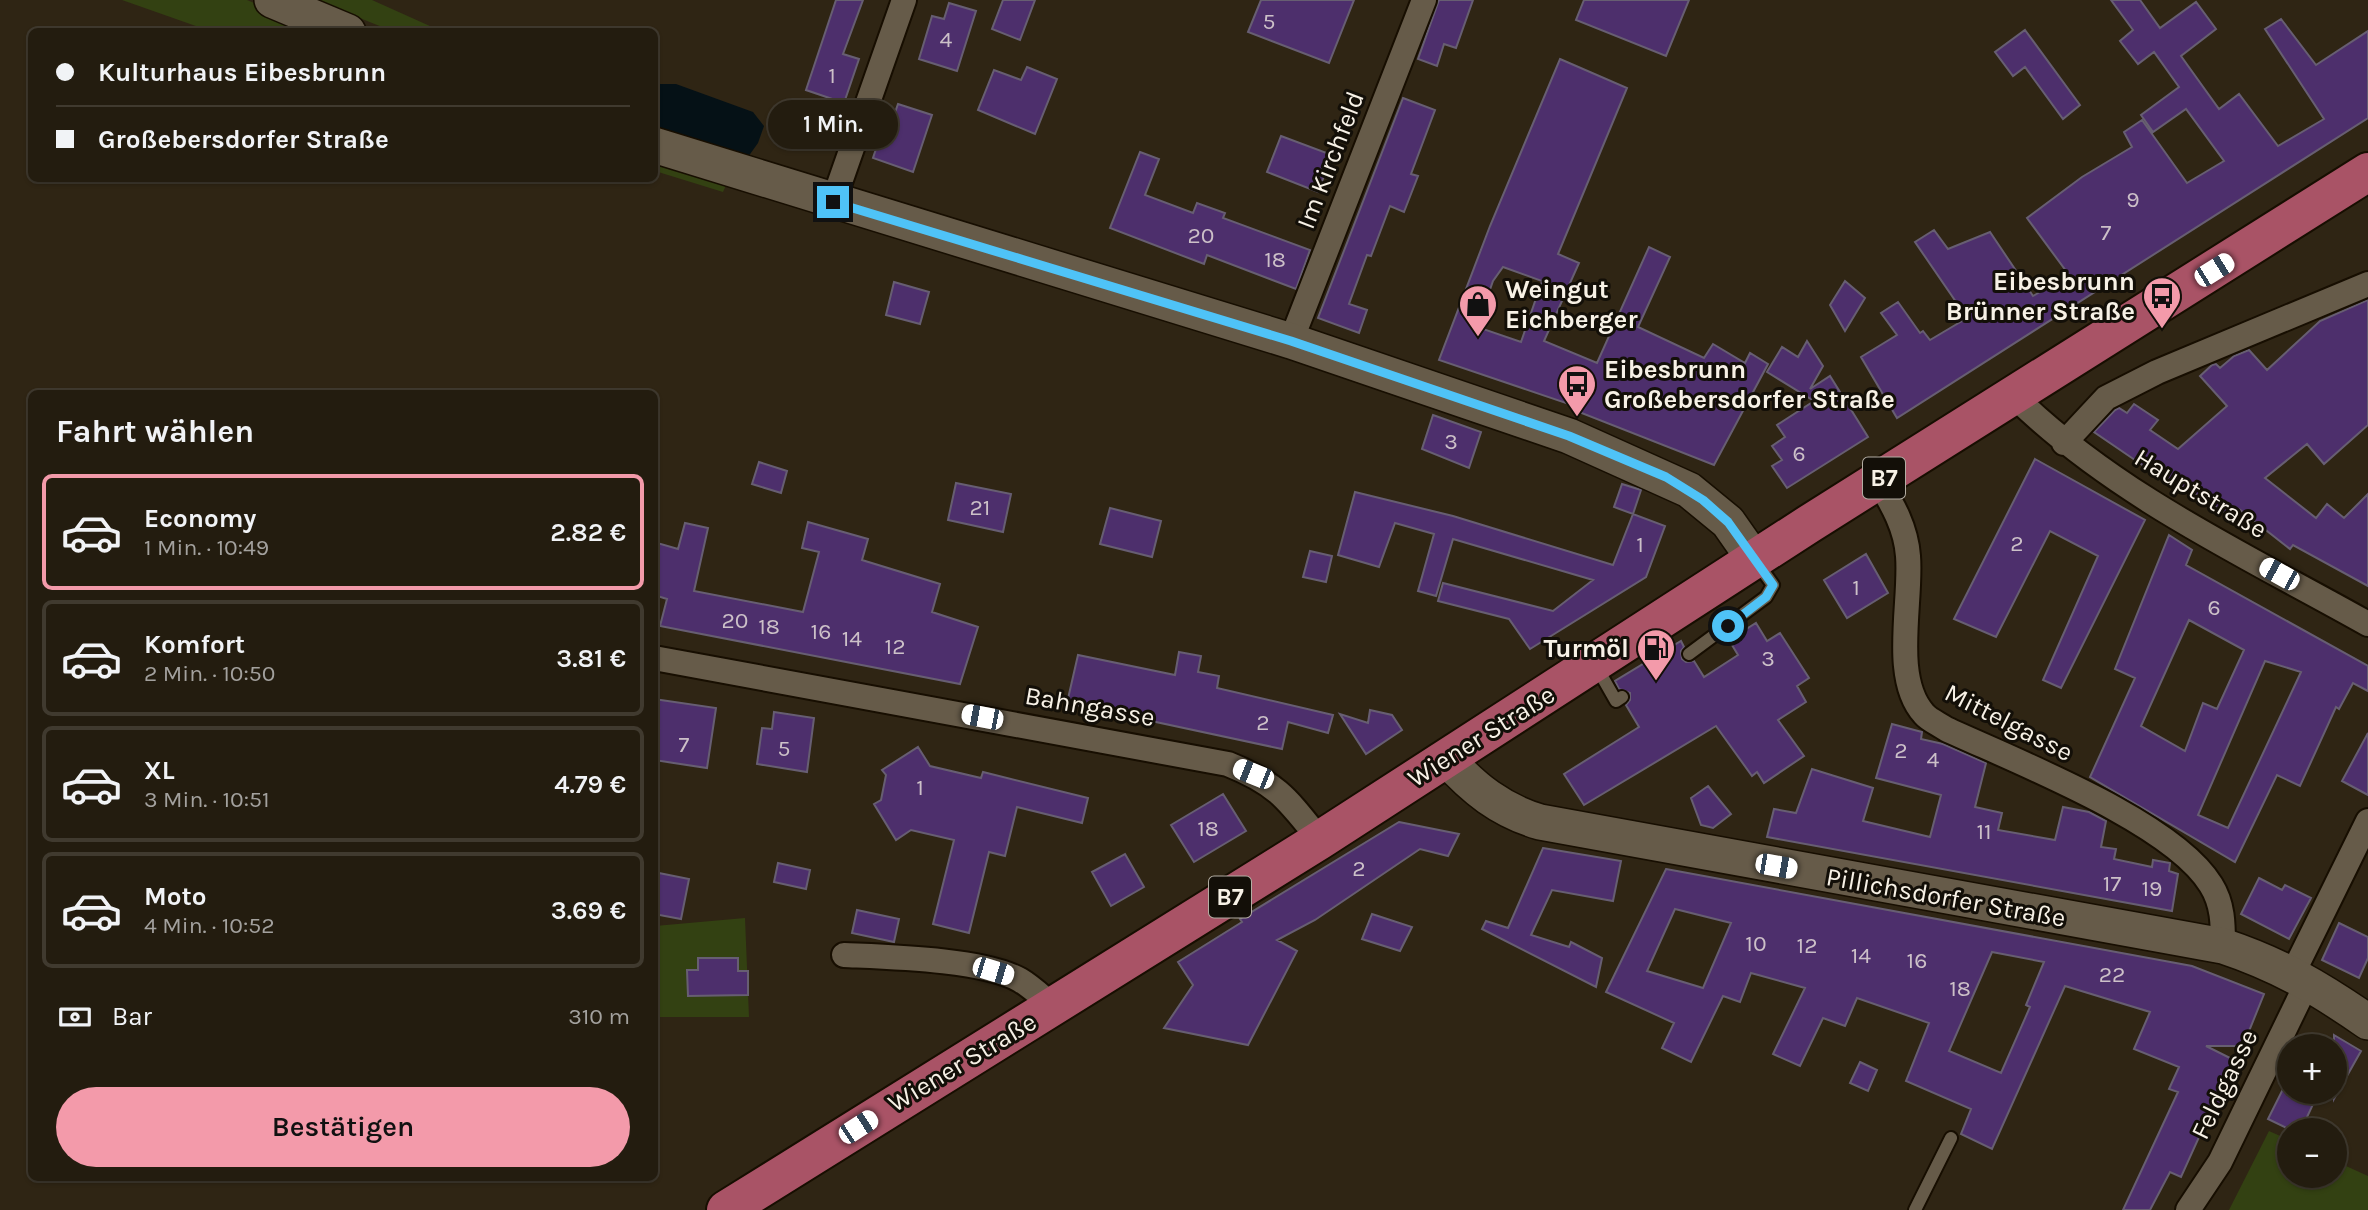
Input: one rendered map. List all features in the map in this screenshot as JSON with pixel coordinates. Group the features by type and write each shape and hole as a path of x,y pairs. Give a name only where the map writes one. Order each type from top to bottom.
{"main road":[{"name":"B7","path":"2015,397 2368,172"},
{"name":"Wiener Straße","path":"726,1210 1320,840 1594,663 1762,569 1878,481 2015,397"}],"street":[{"path":"272,0 338,28"},
{"path":"833,202 904,0"},
{"name":"Im Kirchfeld","path":"1291,341 1424,0"},
{"path":"658,146 1291,341 1569,436 1666,477 1689,490 1728,522 1762,569"},
{"path":"2064,443 2106,398 2157,372 2368,284"},
{"name":"Hauptstraße","path":"2015,397 2064,443 2201,530 2368,624"},
{"name":"Mittelgasse","path":"1878,481 1895,508 1908,554 1907,673 1913,698 1924,715 1946,729 2100,801 2186,854 2211,884 2222,908 2223,946"},
{"name":"Bahngasse","path":"658,659 1228,764 1269,783 1283,793 1320,840"},
{"name":"Pillichsdorfer Straße","path":"1446,758 1490,800 1518,816 2223,946 2301,977 2368,1021"},
{"name":"Feldgasse","path":"2188,1210 2220,1162 2368,821"},
{"name":"Wiener Straße","path":"844,955 916,958 993,971 1019,979 1054,1007"}],"lane":[{"path":"1689,654 1766,597 1773,585 1762,569"},
{"path":"1594,663 1616,701 1622,697"},
{"path":"1915,1210 1951,1138"}],"green space":[{"path":"122,0 247,0 314,28 201,28"},
{"path":"315,0 372,0 434,28 385,28"},
{"path":"658,160 727,183 723,192 658,172"},
{"path":"745,918 749,1017 658,1017 658,926"},
{"path":"2269,1131 2277,1135 2277,1188 2347,1188 2347,1166 2368,1176 2368,1210 2229,1210"}],"shaded area":[{"path":"658,84 676,84 753,112 764,126 758,143 748,157 658,131"}],"building":[{"path":"836,0 863,0 843,54 859,59 844,103 806,90"},
{"path":"1003,0 1035,0 1020,40 992,29"},
{"path":"1261,0 1354,0 1329,63 1248,32"},
{"path":"1439,0 1473,0 1456,48 1444,44 1437,66 1418,59"},
{"path":"1584,0 1689,0 1666,56 1576,20"},
{"path":"2111,0 2140,0 2160,28 2196,2 2216,29 2181,56 2219,109 2239,94 2278,146 2324,119 2265,29 2281,19 2316,65 2368,31 2368,118 1897,418 1861,357 1897,335 1881,313 1898,302 1920,333 1923,331 1930,340 1967,318 1915,242 1934,230 1948,249 1990,232 2033,296 2069,275 2027,218 2082,177 2132,147 2124,132 2142,120 2187,183 2224,161 2186,109 2153,132 2141,115 2179,87 2154,52 2138,64 2120,41 2133,30"},
{"path":"949,3 976,11 957,71 919,59 932,16 944,19"},
{"path":"2025,30 2080,105 2063,119 2025,67 2013,76 1995,52"},
{"path":"1560,59 1627,88 1558,254 1579,263 1544,341 1597,363 1649,247 1670,257 1638,327 1704,358 1713,344 1745,363 1750,353 1768,364 1714,465 1579,412 1581,408 1439,360 1490,226","holes":["1503,267 1542,281 1521,342 1477,327 1493,281"]},
{"path":"1027,67 1057,79 1035,134 978,110 994,70 1021,80"},
{"path":"1403,98 1435,110 1411,174 1418,176 1404,212 1390,206 1371,256 1367,255 1349,304 1367,310 1359,333 1318,318"},
{"path":"898,104 932,115 913,172 873,158 885,122 891,124"},
{"path":"1281,136 1332,155 1318,192 1267,172"},
{"path":"1140,152 1159,159 1145,195 1193,213 1197,203 1225,213 1223,218 1310,250 1296,289 1207,255 1204,264 1110,228"},
{"path":"1845,281 1865,298 1845,331 1830,305"},
{"path":"894,282 929,292 920,324 886,315"},
{"path":"2368,300 2368,425 2324,464 2307,444 2265,478 2316,518 2327,504 2344,518 2368,494 2368,586 2293,545 2290,549 2239,509 2232,517 2188,489 2151,471 2094,432 2115,410 2119,408 2127,413 2134,404 2158,420 2150,430 2178,449 2227,406 2200,376 2212,365 2216,364 2220,368 2234,356 2249,350 2267,370 2320,321"},
{"path":"1807,341 1823,366 1810,389 1830,376 1868,437 1787,488 1772,466 1782,460 1772,446 1785,437 1777,425 1814,401 1767,372 1782,347 1798,357"},
{"path":"1433,415 1481,432 1469,468 1422,449"},
{"path":"2035,459 2145,520 2061,688 2043,680 2098,556 2050,531 1996,637 1954,619"},
{"path":"759,462 787,471 781,493 752,484"},
{"path":"956,483 1011,494 1003,532 948,520"},
{"path":"1622,484 1641,490 1633,514 1614,507"},
{"path":"1355,492 1453,516 1613,565 1633,514 1665,526 1646,577 1530,649 1509,619 1438,601 1443,583 1553,611 1593,580 1453,539 1436,596 1418,591 1434,534 1395,523 1379,567 1338,555"},
{"path":"1110,508 1161,521 1152,557 1100,544"},
{"path":"808,522 868,539 862,560 940,584 932,612 978,627 960,684 660,626 667,599 658,596 658,543 678,549 685,523 708,528 694,591 803,612 819,552 802,548"},
{"path":"2169,535 2192,550 2186,565 2368,666 2368,691 2353,683 2339,709 2336,707 2300,786 2277,775 2235,862 2090,777 2135,678 2115,669","holes":["2189,620 2244,650 2217,709 2203,703 2185,751 2141,726","2265,661 2301,672 2228,828 2198,815"]},
{"path":"1310,551 1332,556 1326,582 1303,577"},
{"path":"1866,554 1888,593 1847,618 1824,580"},
{"path":"1756,623 1767,641 1780,633 1809,678 1797,686 1806,702 1778,720 1804,756 1764,783 1757,772 1752,776 1716,726 1584,805 1564,774 1639,727 1626,705 1630,700 1630,693 1619,689 1615,681 1681,641 1684,647 1681,651 1682,659 1686,662 1694,661 1704,677 1738,655 1729,640"},
{"path":"1179,652 1201,656 1198,672 1219,676 1217,688 1333,715 1328,733 1288,722 1282,749 1067,703 1078,655 1175,675"},
{"path":"658,700 716,708 707,768 658,761"},
{"path":"1370,710 1392,715 1402,730 1366,754 1340,714 1368,723"},
{"path":"774,712 814,718 807,772 757,764 762,728 772,729"},
{"path":"1892,724 1922,732 1921,739 1943,744 1986,763 1975,807 2002,813 1998,830 2055,840 2063,807 2089,812 2106,821 2101,847 2116,849 2114,859 2152,867 2153,860 2170,863 2169,871 2178,874 2172,911 1767,837 1774,809 1796,813 1812,769 1873,788 1863,821 1930,837 1941,795 1876,778"},
{"path":"2368,733 2368,795 2342,781"},
{"path":"918,747 930,766 981,778 983,772 1088,798 1082,823 1017,807 1005,856 989,852 969,933 933,924 954,840 911,830 896,840 874,804 881,800 886,775 882,770"},
{"path":"1708,786 1731,814 1713,828 1701,825 1691,798"},
{"path":"1223,794 1246,831 1194,862 1171,825"},
{"path":"1399,822 1459,834 1448,856 1420,849 1315,920 1277,940 1297,951 1248,1045 1164,1028 1193,985 1178,962 1242,922 1240,919"},
{"path":"1543,848 1621,861 1613,901 1552,890 1531,935 1569,947 1571,942 1602,958 1596,987 1482,929 1486,921 1508,928"},
{"path":"1125,854 1144,887 1111,906 1092,872"},
{"path":"778,863 810,870 806,889 774,882"},
{"path":"1666,869 2192,966 2264,994 2243,1046 2206,1046 2240,1063 2209,1128 2204,1126 2181,1177 2170,1172 2150,1210 2123,1210 2178,1092 2169,1089 2179,1067 2134,1049 2150,1012 2065,986 1992,1149 1961,1134 1971,1109 1906,1081 1929,1023 1857,998 1845,1026 1823,1018 1800,1066 1773,1054 1805,988 1751,973 1740,1002 1723,996 1691,1062 1662,1048 1674,1023 1606,992","holes":["1675,909 1731,923 1703,988 1647,971","1992,952 2044,962 2026,1005 2030,1007 2001,1073 1949,1051"]},
{"path":"658,873 689,879 681,919 658,915"},
{"path":"2259,878 2282,890 2285,885 2311,898 2289,939 2241,914"},
{"path":"857,910 899,919 894,942 852,933"},
{"path":"1372,914 1412,927 1400,951 1362,939"},
{"path":"2339,923 2368,937 2368,958 2359,978 2322,960"},
{"path":"698,958 738,958 738,971 748,971 748,995 688,996 687,970 698,970"},
{"path":"2347,1043 2361,1051 2347,1076"},
{"path":"1860,1062 1877,1070 1868,1091 1850,1083"},
{"path":"2277,1101 2277,1104 2313,1104 2307,1118 2277,1118 2277,1123 2268,1119"}],"place":[{"name":"Eibesbrunn Brünner Straße","path":"2162,330"},
{"name":"Weingut Eichberger","path":"1478,338"},
{"name":"Eibesbrunn Großebersdorfer Straße","path":"1577,418"},
{"name":"Turmöl","path":"1656,682"}],"route":[{"path":"833,202 1107,284 1442,390 1569,436 1666,477 1703,500 1728,522 1773,585 1766,597 1728,626"}]}
